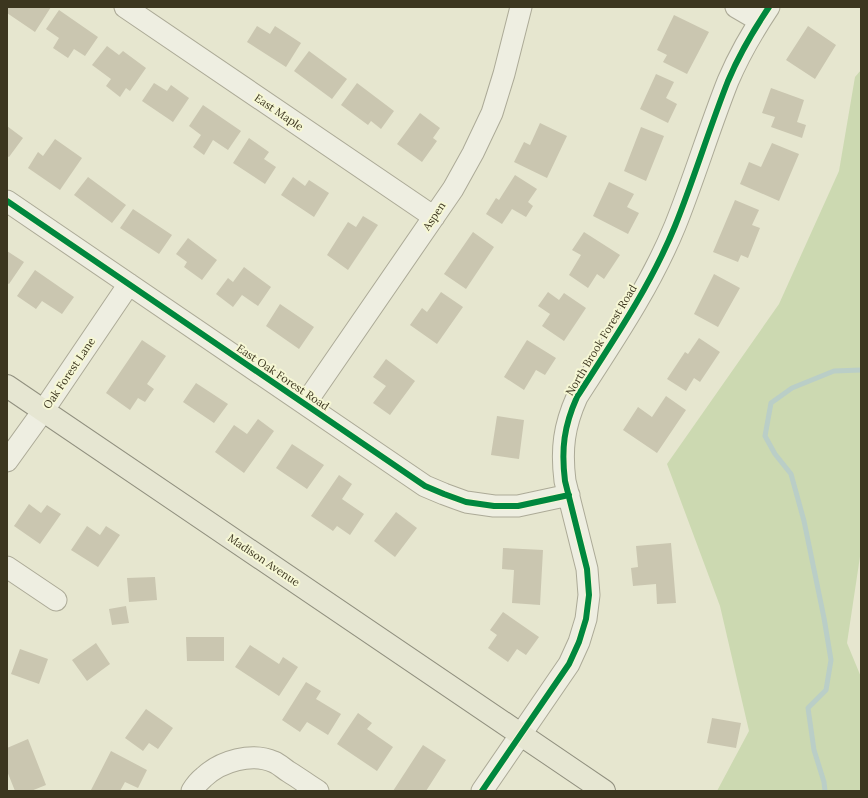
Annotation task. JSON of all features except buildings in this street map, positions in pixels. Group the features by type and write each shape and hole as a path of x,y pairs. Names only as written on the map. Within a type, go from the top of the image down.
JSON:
{"main road":[{"name":"Madison Avenue","path":"7,386 604,791"}],"street":[{"name":"East Maple","path":"125,7 434,217"},
{"name":"Aspen","path":"305,404 434,217 474,153 492,113 504,74 521,7"},
{"path":"736,7 764,14"},
{"name":"North Brook Forest Road","path":"482,791 569,664 580,642 586,619 589,595 587,569 565,481 563,467 565,433 572,410 577,397 632,311 661,257 675,225 729,81 743,50 764,14"},
{"name":"East Oak Forest Road","path":"7,201 426,486 466,502 494,506 518,506 569,495"},
{"name":"Oak Forest Lane","path":"7,461 129,284"},
{"path":"7,567 56,600"},
{"path":"192,791 203,777 218,767 236,760 248,758 261,758 274,762 318,791"}],"green space":[{"path":"861,70 861,550 847,643 861,677 861,791 717,791 749,731 720,606 667,464 779,304 839,171 855,77"}],"waterway":[{"path":"825,791 824,782 814,750 808,708 826,690 831,660 824,618 804,521 791,474 775,454 765,436 771,403 792,388 834,371 861,370"}],"cycle path":[{"path":"482,791 569,664 579,642 586,619 589,595 587,569 565,481 563,458 566,428 569,418 577,397 642,292 665,249 682,208 728,81 747,43 769,7"},
{"path":"7,201 425,486 466,502 494,506 518,506 569,495"}]}
